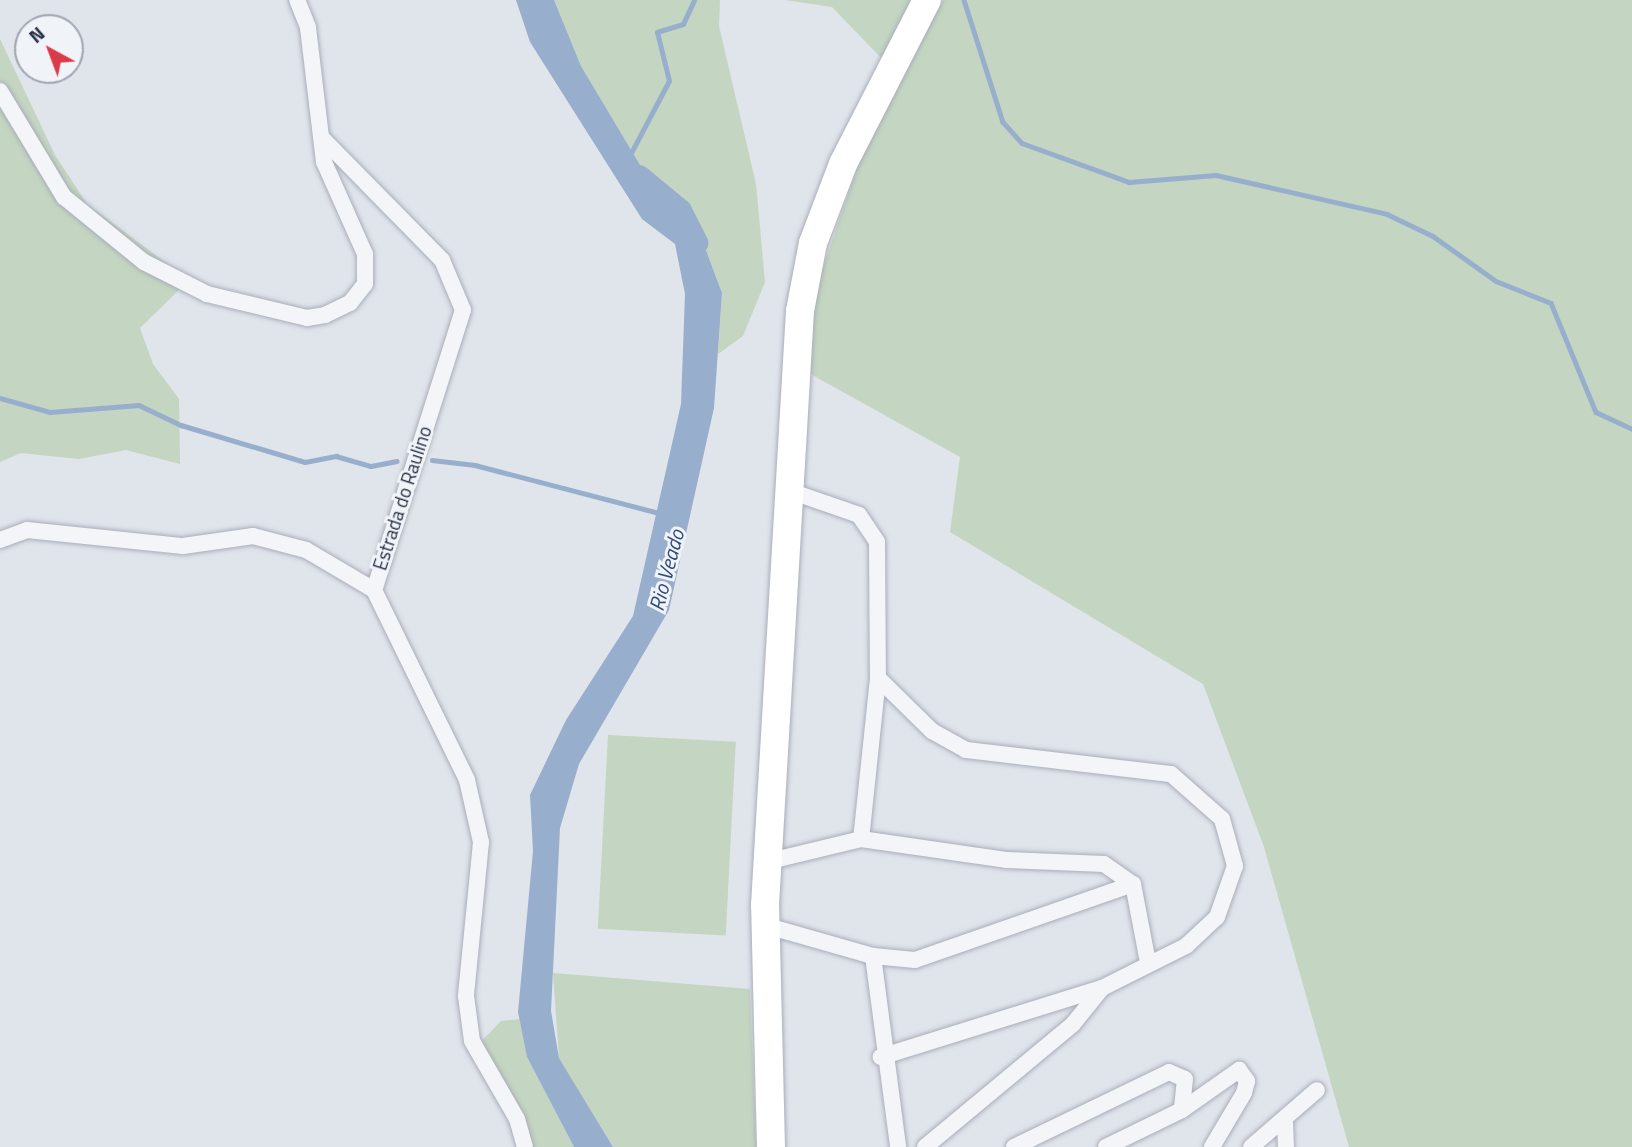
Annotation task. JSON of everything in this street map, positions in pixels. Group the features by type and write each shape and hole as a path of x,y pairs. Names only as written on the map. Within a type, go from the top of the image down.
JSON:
{"highway":[{"path":"771,1147 764,925 791,384 813,243 843,164 927,0"}],"street":[{"path":"0,91 64,197 144,262 207,294 307,318 350,303 365,284 365,254 324,162 308,27 297,0"},
{"name":"Estrada do Raulino","path":"322,138 442,260 463,310 374,590 467,780 481,842 466,996 472,1041 517,1119 525,1147"},
{"path":"787,490 837,503 871,525 881,570 878,678 861,839"},
{"path":"0,540 27,530 158,545 253,536 306,551 374,590"},
{"path":"878,678 932,731 966,750 1171,774 1222,819 1235,866 1217,917 1186,946 1148,962 1102,988 881,1056"},
{"path":"766,862 861,839 1007,860 1104,864 1133,884 1148,962"},
{"path":"764,925 873,956 940,956 1133,884"},
{"path":"873,956 881,1056 898,1147"},
{"path":"925,1147 1073,1024 1102,988"},
{"path":"1014,1147 1169,1072 1185,1079 1182,1110"},
{"path":"1106,1147 1182,1110 1244,1073 1244,1093 1212,1147"},
{"path":"1251,1147 1285,1121 1317,1090"},
{"path":"1285,1121 1286,1147"}],"green space":[{"path":"554,0 720,0 719,26 756,184 765,282 743,336 718,354 722,293 698,229 649,180 581,66"},
{"path":"785,0 920,0 886,63 832,7"},
{"path":"943,0 1632,0 1632,1147 1349,1147 1264,847 1203,684 950,532 960,457 798,367 806,317 860,160"},
{"path":"0,39 14,69 14,84 21,84 55,155 87,204 189,280 140,328 153,364 179,399 180,464 126,450 79,459 21,453 0,462"},
{"path":"608,735 736,742 726,935 598,929"},
{"path":"553,973 750,989 756,1147 613,1147 559,1058"},
{"path":"520,1019 527,1057 574,1147 525,1147 478,1045 501,1021"}],"water":[{"path":"516,0 554,0 581,66 649,180 698,229 722,293 714,408 669,610 579,764 560,828 551,1011 559,1058 613,1147 574,1147 527,1057 518,1012 533,851 530,795 566,720 633,616 681,404 685,294 675,244 642,219 530,42"}],"waterway":[{"path":"631,153 669,81 657,32 683,24 694,0"},
{"path":"964,0 1003,122 1022,143 1129,182 1216,175 1387,214 1433,236 1496,281 1551,303 1596,412 1632,429"},
{"name":"Rio Veado","path":"639,177 680,211 696,243"},
{"path":"0,398 50,412 139,405 181,425 305,462 336,456 371,466 397,461"},
{"path":"432,460 475,465 663,514"}]}
